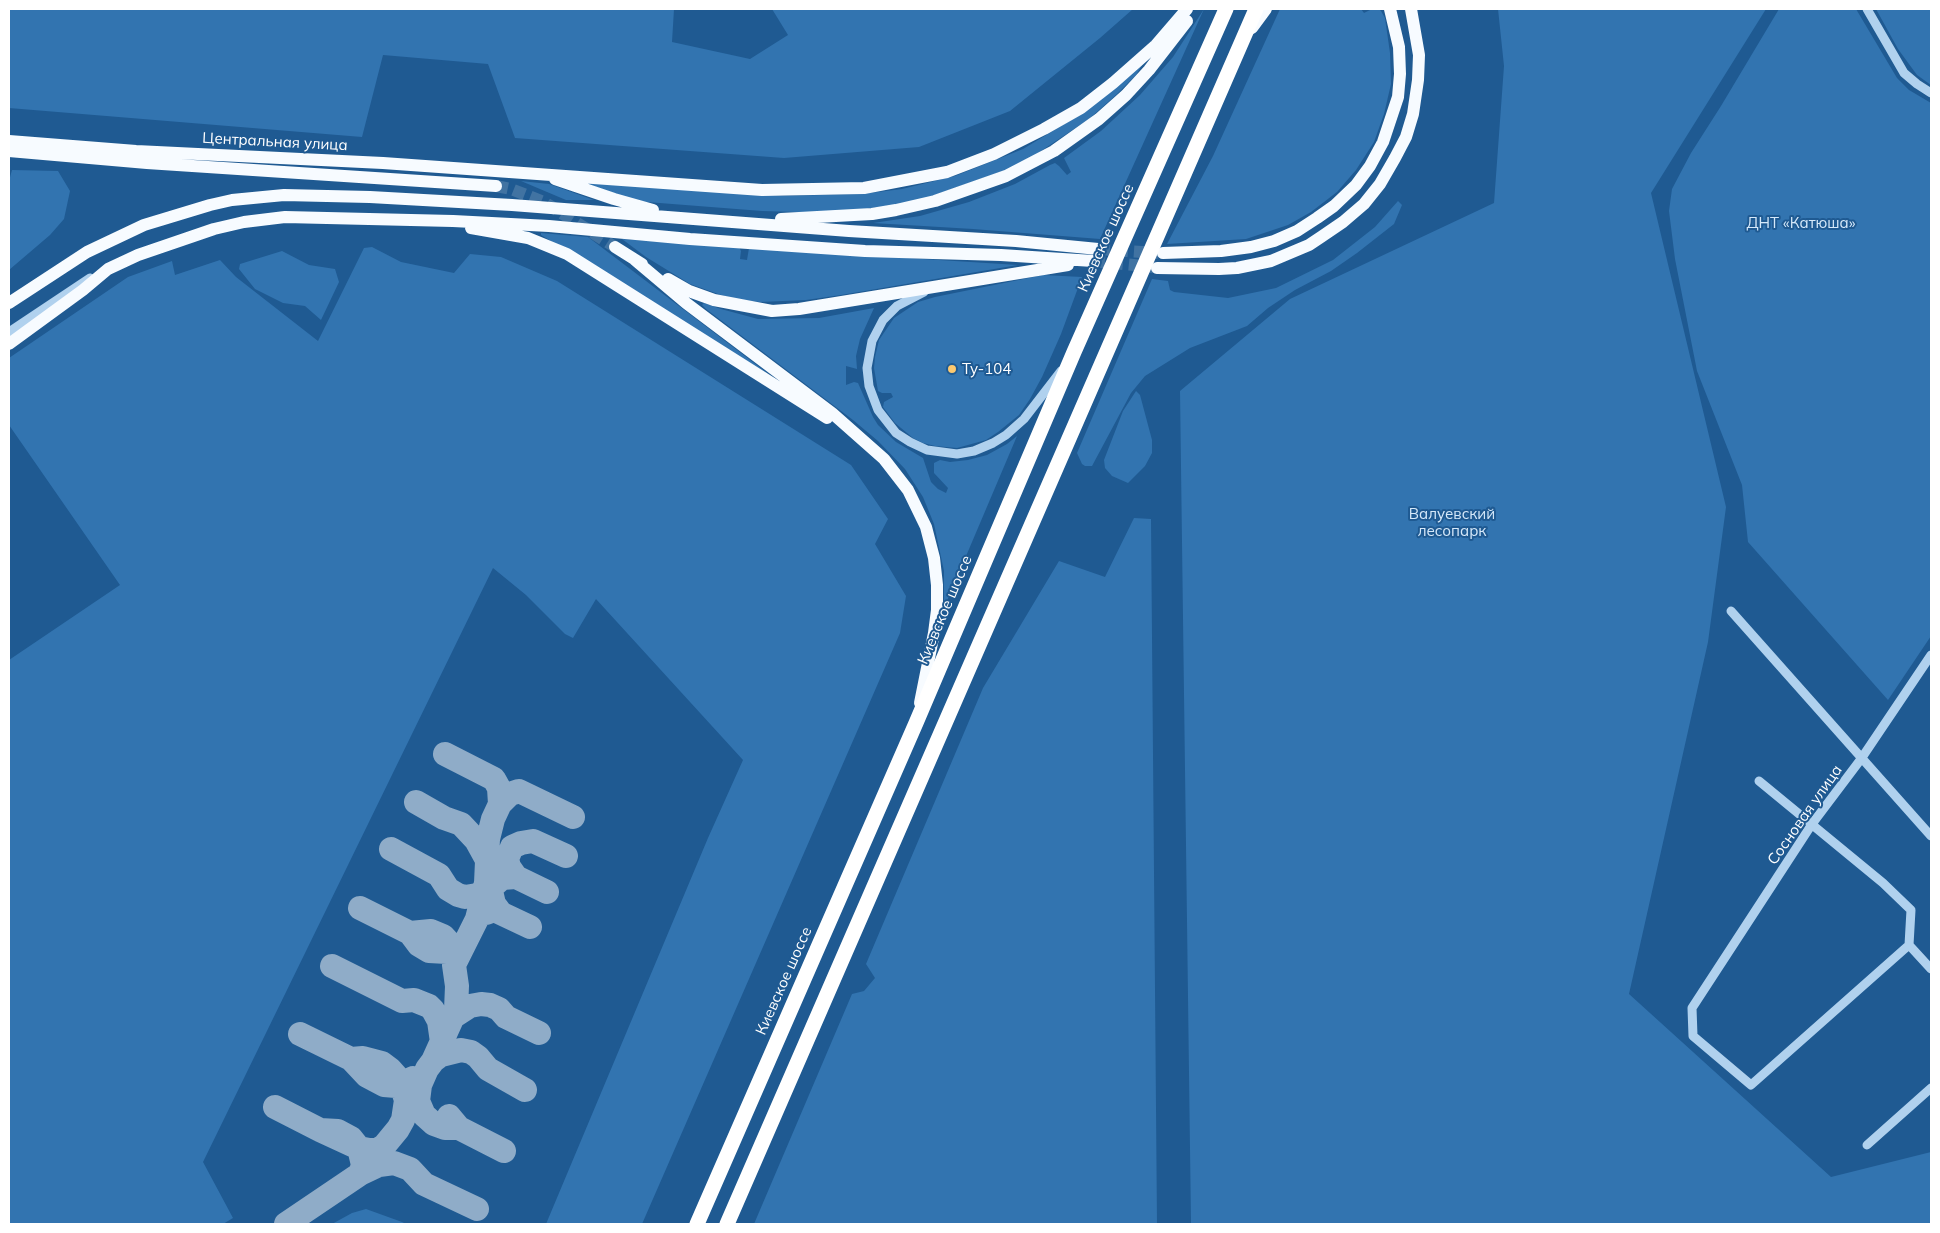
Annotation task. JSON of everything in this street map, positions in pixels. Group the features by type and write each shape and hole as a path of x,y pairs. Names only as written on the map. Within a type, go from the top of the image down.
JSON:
{"highway":[{"name":"Киевское шоссе","path":"696,1224 916,723 1074,352 1226,9"},
{"path":"727,1224 1256,9"}],"main road":[{"path":"541,174 762,190 864,188 947,172 994,154 1044,130 1081,108 1156,45 1187,9"},
{"path":"743,223 872,214 896,210 935,202 1006,176 1054,151 1085,130 1112,107 1149,70 1195,9"},
{"path":"1240,44 1266,9"},
{"path":"1163,253 1221,251 1274,241 1297,231 1317,218 1334,206 1356,185 1378,152 1398,97 1400,74 1399,48 1390,9"},
{"path":"1157,268 1219,270 1271,261 1309,245 1355,212 1372,194 1389,170 1410,124 1415,103 1419,68 1417,41 1411,9"},
{"name":"Центральная улица","path":"9,141 136,151 541,174"},
{"name":"Центральная улица","path":"9,151 147,163 496,186"},
{"path":"541,174 614,199 685,218"},
{"path":"9,303 72,260 119,235 181,212 232,200 284,195 344,196 685,218 1098,248"},
{"path":"9,344 83,290 108,269 138,254 214,229 244,222 285,217 549,226 690,239 864,251 1002,255 1093,262 799,309 772,311 745,307 698,295 674,283 615,247"},
{"path":"438,221 521,236 567,254 871,446"},
{"path":"635,260 686,302 832,412 871,446 897,475 915,503 927,532 935,565 937,610 916,723"}],"street":[{"path":"1868,9 1904,73 1931,93"},
{"path":"9,332 91,277 108,269"},
{"path":"934,287 904,301 886,316 874,334 867,363 869,386 878,410 896,433 915,445 939,453 957,454 993,443 1006,435 1024,419 1074,352"},
{"path":"1731,611 1931,836"},
{"name":"Сосновая улица","path":"1909,945 1751,1085 1693,1036 1692,1008 1812,824 1861,759 1931,655"},
{"path":"1759,781 1883,883 1911,910 1909,945 1931,969"},
{"path":"1868,1145 1931,1088"}],"green space":[{"path":"9,9 674,9 672,42 750,59 788,35 772,9 1133,9 1010,111 919,147 784,158 515,138 488,64 383,55 362,137 9,108"},
{"path":"1204,9 1100,239 873,223 920,216 969,202 1015,184 1055,163 1067,175 1071,172 1064,158 1101,131 1140,95 1173,57"},
{"path":"1280,9 1361,9 1364,13 1372,9 1379,9 1381,11 1385,18 1390,53 1391,84 1384,114 1374,142 1356,170 1337,192 1311,212 1288,225 1246,239 1167,244 1213,156"},
{"name":"Валуевский лесопарк","path":"1498,9 1766,9 1651,193 1726,507 1708,642 1629,994 1831,1177 1931,1152 1931,1224 1191,1224 1180,391 1290,299 1494,203 1504,66"},
{"name":"ДНТ «Катюша»","path":"1779,9 1856,9 1897,78 1909,90 1931,103 1931,636 1888,700 1748,542 1742,485 1697,371 1675,259 1669,211 1672,189 1691,153"},
{"path":"1876,9 1931,9 1931,85 1917,75 1898,49"},
{"path":"1144,62 1136,75 1089,119 1038,153 1011,168 915,202 834,213 762,211 634,201 576,182 783,196 862,194 902,189 955,176 1023,149 1086,111"},
{"path":"12,170 58,171 70,191 64,219 50,235 9,270 9,181"},
{"path":"521,181 549,184 594,200 566,200"},
{"path":"1398,201 1402,205 1394,224 1331,271 1295,290 1268,308 1247,326 1190,348 1145,376 1131,393 1092,466 1082,464 1077,453 1152,279 1168,281 1170,290 1174,292 1228,298 1276,288 1333,260 1375,227"},
{"path":"541,233 588,237 770,375 541,235"},
{"path":"622,239 739,247 741,251 740,259 747,260 749,248 1018,265 841,295 806,300 760,302 721,295 690,284 646,257"},
{"path":"372,247 401,262 454,273 470,254 501,257 557,281 851,465 888,519 875,544 906,596 900,633 642,1224 546,1224 708,838 743,760 596,599 573,638 565,634 526,595 493,568 203,1162 233,1218 223,1224 9,1224 9,660 120,585 9,425 9,358 128,277 172,261 175,275 220,260 236,277 318,341 364,248"},
{"path":"282,251 309,265 335,269 339,282 321,320 305,306 283,303 255,289 239,269 240,264"},
{"path":"1043,275 1082,277 1061,334 1042,377 1019,415 986,440 957,448 923,443 913,438 895,423 883,407 884,402 893,397 891,393 878,391 874,368 879,340 894,318 918,302 935,297"},
{"path":"704,303 758,319 819,318 874,308 860,339 856,356 857,369 846,366 846,385 854,382 858,383 878,425 896,442 923,458 931,482 938,489 946,493 948,488 934,473 934,463 940,460 950,462 968,460 987,455 1017,436 944,608 944,571 934,524 923,497 905,469 878,441 853,420 706,309 702,305"},
{"path":"1136,391 1140,395 1152,440 1152,453 1145,466 1128,483 1112,476 1105,468 1104,460 1123,411"},
{"path":"1134,518 1151,519 1157,1224 754,1224 852,994 864,991 875,978 866,964 983,688 1059,561 1105,577"},
{"path":"366,1209 406,1224 332,1224 352,1213"}],"taxiway":[{"path":"445,754 494,779 499,788 500,804"},
{"path":"433,1061 456,1010 457,986 454,965 477,919 486,883 488,839 493,819 500,804 510,794 519,791 573,817"},
{"path":"416,802 444,818 461,824 476,840 487,860"},
{"path":"516,877 509,867 507,859 512,847 521,843 533,841 566,856"},
{"path":"391,849 439,875 448,889 458,895 465,897 477,895 493,886"},
{"path":"500,912 494,904 491,891 493,886 502,878 516,877 547,892"},
{"path":"360,908 410,933 419,945 429,951 447,952 463,946"},
{"path":"486,913 494,910 530,927"},
{"path":"410,933 431,931 443,936 455,949 457,956"},
{"path":"332,966 402,1001 414,1000 429,1006 439,1021 442,1042"},
{"path":"453,1017 470,1006 490,1005 499,1009 506,1017 539,1033"},
{"path":"300,1034 351,1059 363,1058 382,1063 399,1079 406,1100 403,1120 398,1129 384,1146 377,1150 359,1148 320,1130"},
{"path":"459,1128 445,1128 434,1124 424,1115 418,1101 420,1085 427,1069 441,1055 461,1050 471,1052 488,1069 525,1090"},
{"path":"351,1059 367,1076 384,1085 396,1086 413,1078"},
{"path":"275,1107 320,1130 338,1131 351,1138 359,1148 363,1165 360,1174 286,1224"},
{"path":"449,1116 459,1128 504,1151"},
{"path":"360,1174 379,1165 394,1163 410,1169 424,1184 477,1209"}],"tunnel":[{"path":"496,186 511,189 544,202 615,247"},
{"path":"1098,249 1158,253"},
{"path":"1093,261 1153,267"}],"place":[{"name":"Ту-104","path":"952,369"}]}
